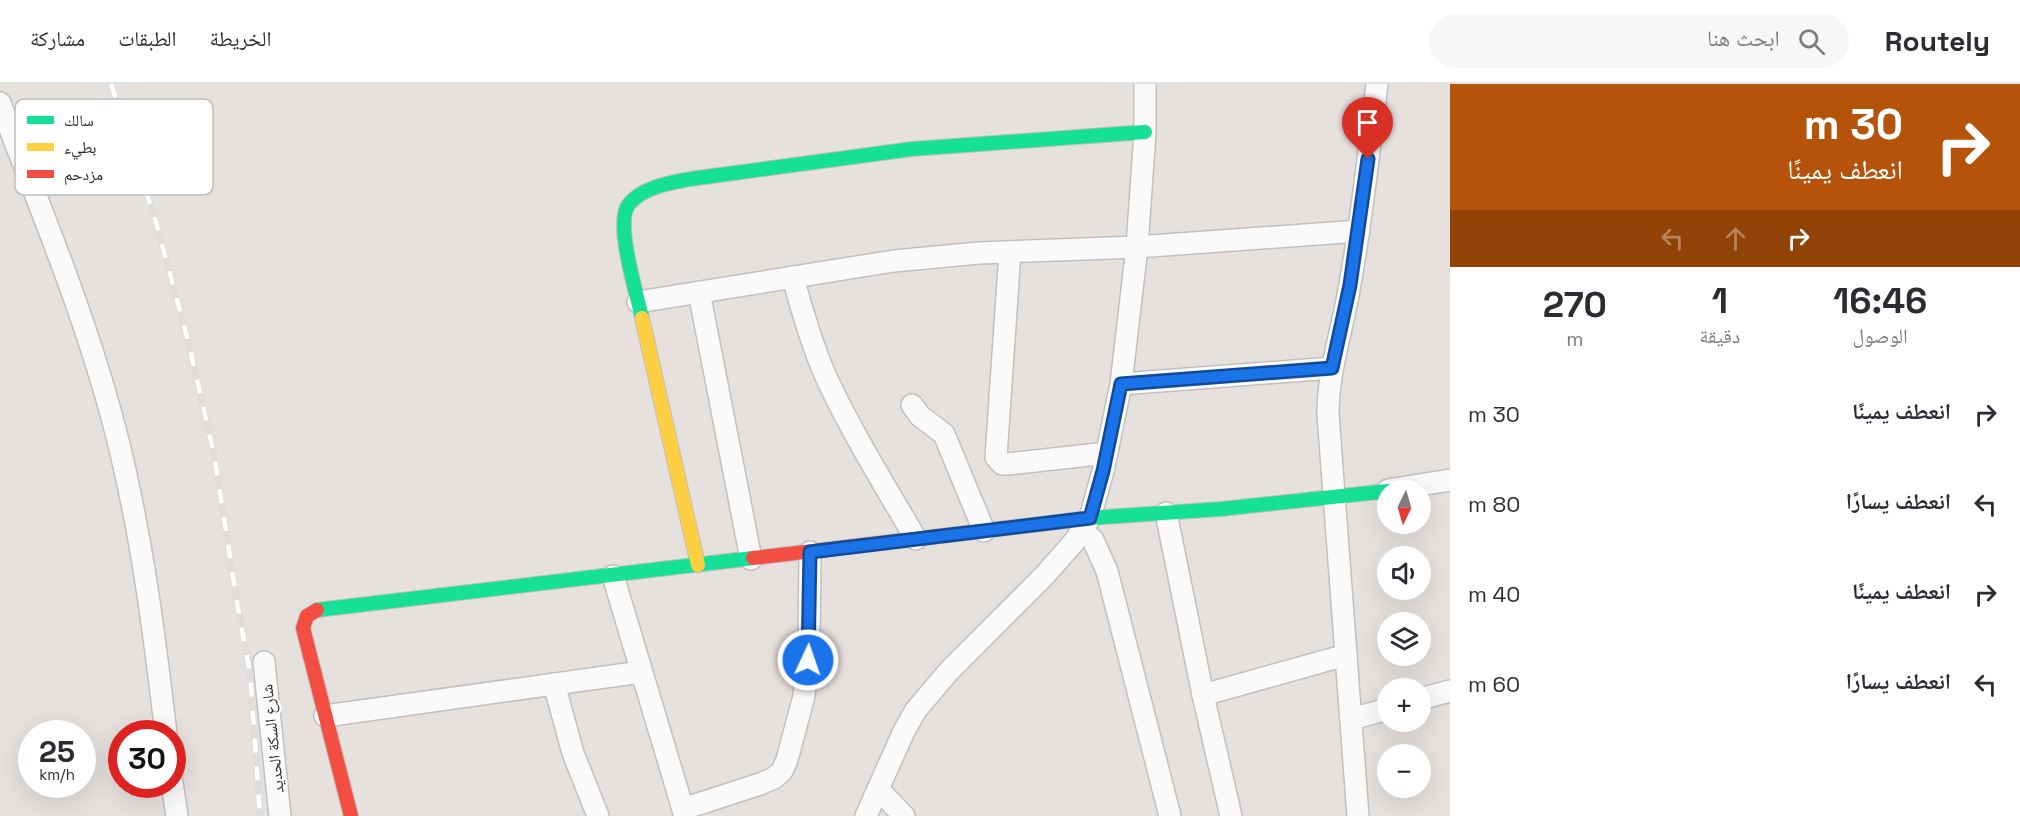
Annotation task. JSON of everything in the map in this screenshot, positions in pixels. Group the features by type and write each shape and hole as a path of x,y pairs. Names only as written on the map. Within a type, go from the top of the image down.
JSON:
{"street":[{"path":"866,816 904,731 931,691 1044,576 1074,542 1086,524 1107,453 1121,384 1137,247 1145,132 1145,84"},
{"path":"1358,816 1328,391 1359,231 1377,84"},
{"path":"0,103 15,143"},
{"path":"698,565 623,232 622,218 627,205 651,189 787,166 934,147 1145,132"},
{"path":"35,195 81,317 115,428 141,542 164,720"},
{"path":"638,302 894,261 1359,231"},
{"path":"1010,252 996,457 1002,464 1008,464 1107,453"},
{"path":"793,276 804,318 826,376 859,441 916,539"},
{"path":"699,292 751,559"},
{"path":"1121,384 1332,368"},
{"path":"912,405 920,416 944,434 984,531"},
{"path":"1431,483 1450,480"},
{"path":"351,816 303,628 308,613 328,608 984,531 1086,524 1166,513 1377,492"},
{"path":"1166,513 1203,695 1231,816"},
{"path":"1086,524 1107,571 1170,816"},
{"path":"613,576 684,812 760,784 774,778 782,771 791,748 804,696 809,647 810,552"},
{"path":"1203,695 1346,655"},
{"name":"شارع السكة الحديد","path":"264,662 280,816"},
{"path":"325,716 641,672"},
{"path":"554,684 573,753 598,816"},
{"path":"1431,696 1450,691"},
{"path":"1351,719 1377,712"},
{"path":"878,789 904,816"},
{"path":"172,798 172,815"}],"railway":[{"path":"111,84 116,99"},
{"path":"147,195 187,337 214,454 250,673 260,816"}],"traffic: fast":[{"path":"642,318 625,242 625,213 635,198 657,187 690,179 912,149 1145,132"},
{"path":"949,535 1090,518 1221,509 1377,492"},
{"path":"317,610 753,558"}],"traffic: slow":[{"path":"642,318 698,565"}],"traffic: jam":[{"path":"753,558 949,535"},
{"path":"317,610 307,616 303,628 351,816"}],"route":[{"path":"808,660 810,552 1090,518 1103,471 1121,384 1332,368 1350,285 1368,159"}]}
